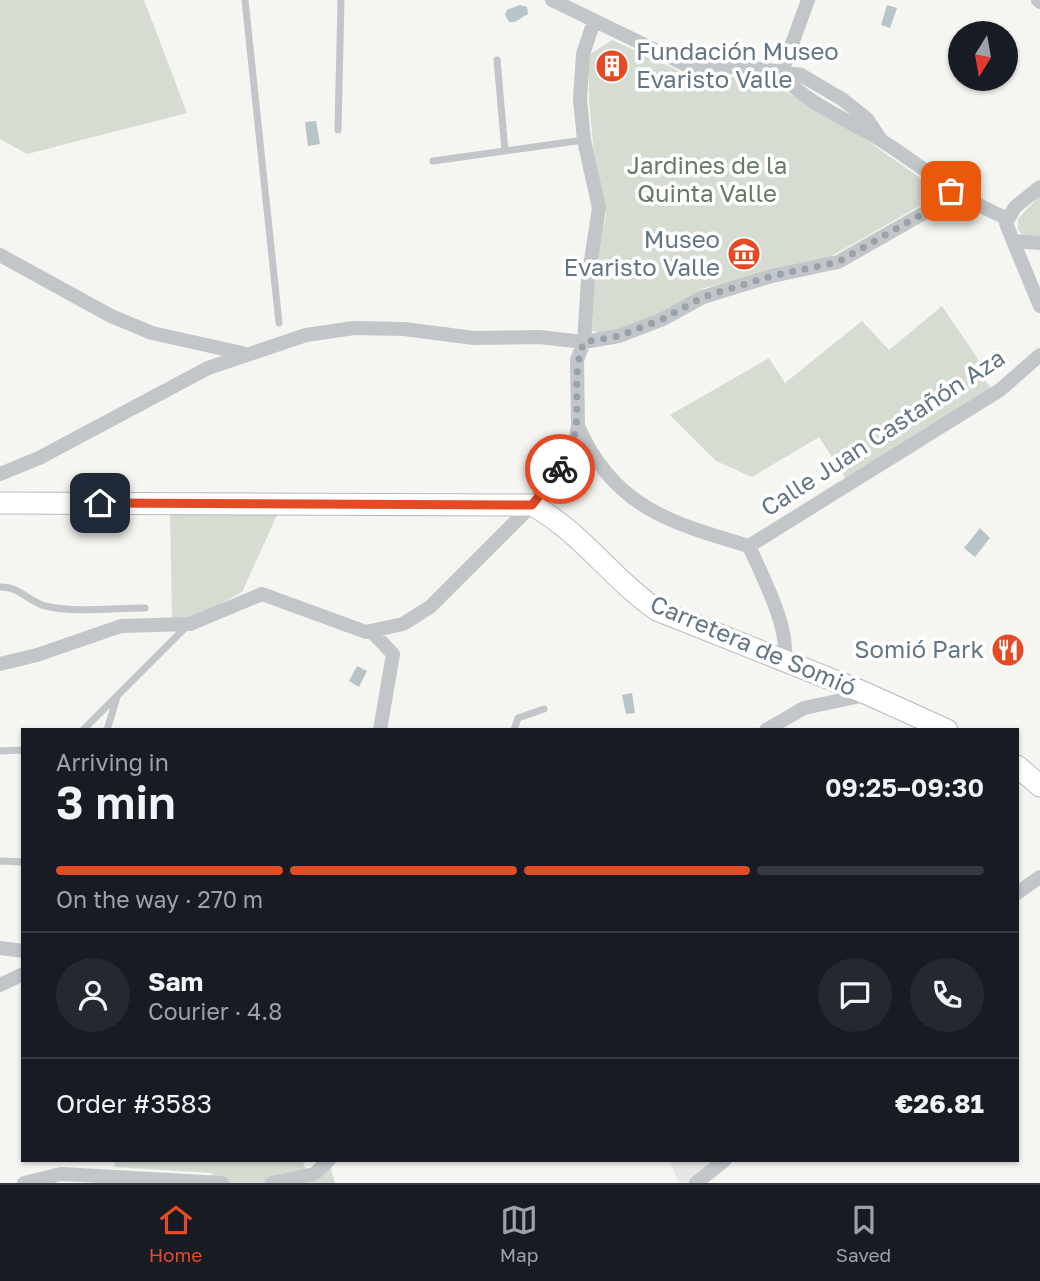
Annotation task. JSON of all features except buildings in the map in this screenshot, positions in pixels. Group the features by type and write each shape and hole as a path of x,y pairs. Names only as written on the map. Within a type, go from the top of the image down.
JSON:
{"street":[{"path":"552,0 686,65 754,68 801,75 842,99 867,119 881,140 951,191 1006,218"},
{"path":"781,74 808,0"},
{"path":"372,632 396,626 430,607 532,505 572,452 578,426 577,359 584,342 588,280 599,208 584,140 580,99 583,54 594,21"},
{"path":"1006,218 1040,186"},
{"path":"0,474 38,458 208,368 306,335 354,328 404,329 474,338 539,337 584,342 619,336 715,293 772,276 838,262 931,209 951,191"},
{"path":"1006,218 1007,232 1040,306"},
{"path":"1013,241 1038,244 1029,282"},
{"path":"0,255 111,316 152,333 244,354"},
{"name":"Calle Juan Castañón Aza","path":"749,546 1000,390 1040,355"},
{"path":"578,426 594,460 643,507 659,517 749,546 770,593 786,649 784,659"},
{"path":"558,471 572,463 594,460"},
{"path":"0,503 532,505"},
{"name":"Carretera de Somió","path":"532,505 556,518 633,593 657,610 784,659 943,728"},
{"path":"0,664 37,655 121,626 190,624 262,594 372,632 393,654"},
{"path":"380,728 396,626"},
{"path":"769,728 804,708 856,697 863,692"},
{"path":"1019,768 1040,786"},
{"path":"1019,892 1040,877"},
{"path":"0,948 21,951"},
{"path":"0,985 21,975"},
{"path":"272,1183 314,1174 327,1162"},
{"path":"696,1183 722,1162"},
{"path":"24,1183 61,1174 222,1183"}],"lane":[{"path":"245,0 279,323"},
{"path":"338,130 341,0"},
{"path":"497,60 505,151"},
{"path":"433,161 584,140"},
{"path":"0,587 26,594 43,605 145,608"},
{"path":"85,728 190,624"},
{"path":"108,728 117,696"},
{"path":"515,728 518,718 544,709"},
{"path":"0,751 21,750"},
{"path":"0,861 21,862"}],"shaded area":[{"path":"520,5 527,7 528,14 515,22 509,22 505,15 507,10"},
{"path":"887,5 897,8 890,28 881,25"},
{"path":"316,121 320,144 308,146 305,122"},
{"path":"980,528 990,538 975,557 964,548"},
{"path":"357,666 367,671 359,687 349,681"},
{"path":"632,693 635,713 626,714 622,695"},
{"path":"670,1162 715,1162 690,1183 679,1183"}],"green space":[{"path":"0,0 144,0 187,113 27,154 0,139"},
{"name":"Jardines de la Quinta Valle","path":"612,40 690,76 760,78 832,116 936,189 935,197 830,257 701,289 684,302 623,330 602,334 592,331 595,271 606,215 594,154 589,101 589,55"},
{"path":"1040,195 1040,237 1023,235 1018,230 1018,219"},
{"path":"942,306 990,377 985,381 991,388 846,479 819,437 752,477 716,461 670,415 769,358 785,383 862,321 889,350"},
{"path":"170,513 278,513 242,592 194,618 172,618"},
{"path":"115,1162 303,1162 306,1170 330,1166 335,1183 215,1183 212,1173 114,1167"}],"way so far":[{"path":"560,469 572,452 578,426 577,359 584,342 619,336 663,319 703,297 772,276 838,262 931,209 951,191"}],"place":[{"name":"Fundación Museo Evaristo Valle","path":"612,66"},
{"name":"Museo Evaristo Valle","path":"744,254"},
{"name":"Somió Park","path":"1008,650"}],"route":[{"path":"100,503 532,505 560,469"}]}
